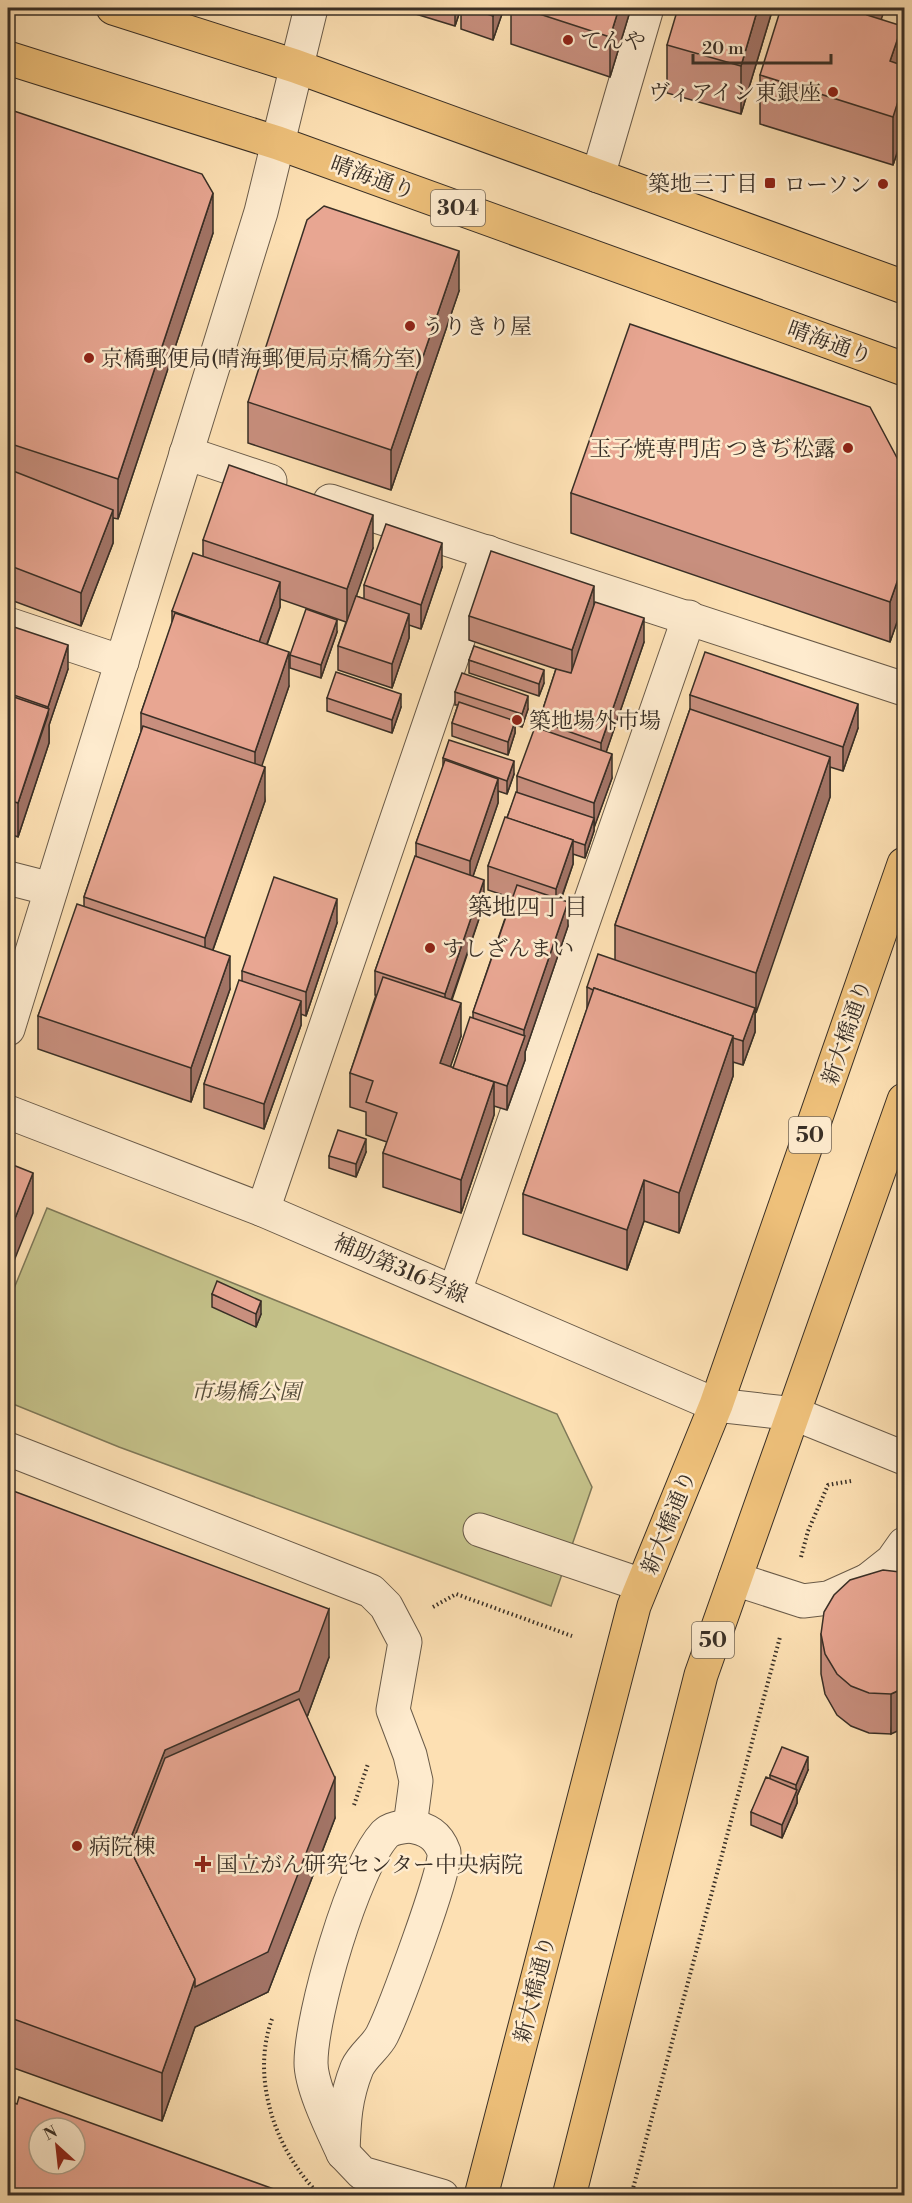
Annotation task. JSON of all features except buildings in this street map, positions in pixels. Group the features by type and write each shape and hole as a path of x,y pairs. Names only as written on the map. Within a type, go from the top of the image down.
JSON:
{"main road":[{"path":"113,8 295,66 904,287"},
{"name":"晴海通り","path":"8,58 278,142 904,369"},
{"name":"新大橋通り","path":"481,2196 634,1606 716,1405 904,864"},
{"name":"50","path":"569,2196 701,1675 904,1100"}],"street":[{"path":"8,1029 261,212 311,8"},
{"path":"598,176 647,8"},
{"path":"186,453 904,688"},
{"path":"263,1210 488,552"},
{"path":"455,1291 689,617"},
{"path":"8,624 122,662"},
{"path":"8,878 51,889"},
{"name":"補助第316号線","path":"8,1112 263,1210 716,1405 795,1414 904,1458"},
{"path":"8,1449 371,1591 386,1606 405,1642 405,1653 393,1710 410,1755 416,1781 410,1826"},
{"path":"480,1530 642,1585"},
{"path":"735,1579 803,1601 871,1591 904,1544"},
{"path":"410,1826 427,1829 437,1839 445,1855 432,1904 381,2037 359,2065 345,2102 354,2174 325,2112 311,2064 324,1980 366,1863 386,1833 410,1826"},
{"path":"354,2174 442,2196"}],"path":[{"path":"631,2196 808,1531 828,1485 855,1480"},
{"path":"397,1627 456,1594 572,1636"},
{"path":"353,1808 369,1766 366,1757"},
{"path":"273,2018 265,2039 263,2059 276,2127 288,2156 321,2196"}],"green space":[{"name":"市場橋公園","path":"47,1208 557,1414 592,1487 551,1606 119,1447 8,1402 8,1303"}],"place":[{"name":"てんや","path":"568,40"},
{"name":"ヴィアイン東銀座","path":"833,92"},
{"name":"築地三丁目","path":"770,183"},
{"name":"ローソン","path":"883,184"},
{"name":"うりきり屋","path":"410,326"},
{"name":"京橋郵便局(晴海郵便局京橋分室)","path":"89,358"},
{"name":"玉子焼専門店 つきぢ松露","path":"848,448"},
{"name":"築地場外市場","path":"517,720"},
{"name":"すしざんまい","path":"430,948"},
{"name":"病院棟","path":"77,1846"},
{"name":"国立がん研究センター中央病院","path":"203,1864"}],"district":[{"name":"築地四丁目","path":"528,907"}]}
